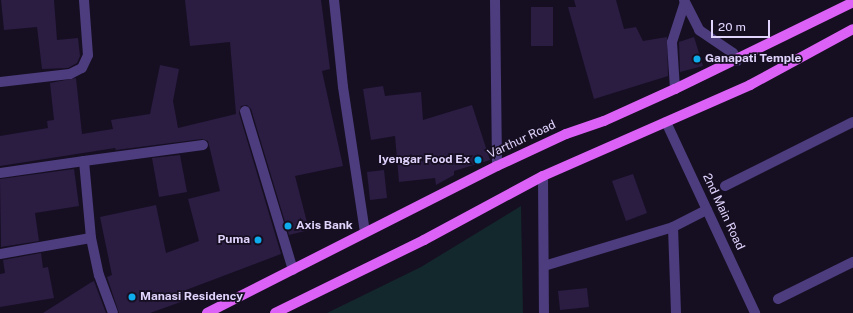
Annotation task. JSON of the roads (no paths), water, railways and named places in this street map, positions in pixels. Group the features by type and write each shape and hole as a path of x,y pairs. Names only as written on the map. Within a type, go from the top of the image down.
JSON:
{"main road":[{"name":"Varthur Road","path":"206,313 497,166 566,134 604,121 675,89 853,2"},
{"path":"275,313 424,240 543,176 750,85 853,29"}],"street":[{"path":"0,82 70,74 82,68 88,55 84,0"},
{"path":"334,0 343,87 365,232"},
{"path":"496,0 497,166"},
{"path":"684,2 699,30 733,53 737,60"},
{"path":"675,89 672,42 684,2"},
{"path":"245,111 293,270"},
{"name":"2nd Main Road","path":"666,122 755,313"},
{"path":"725,186 853,122"},
{"path":"0,173 203,145"},
{"path":"84,161 91,238 99,275 113,313"},
{"path":"543,176 544,313"},
{"path":"544,266 673,226 707,210"},
{"path":"673,226 676,313"},
{"path":"0,254 91,238"},
{"path":"778,299 853,262"}],"place":[{"name":"Ganapati Temple","path":"697,59"},
{"name":"Iyengar Food Ex","path":"478,160"},
{"name":"Axis Bank","path":"288,226"},
{"name":"Puma","path":"258,240"},
{"name":"Manasi Residency","path":"132,297"}]}
